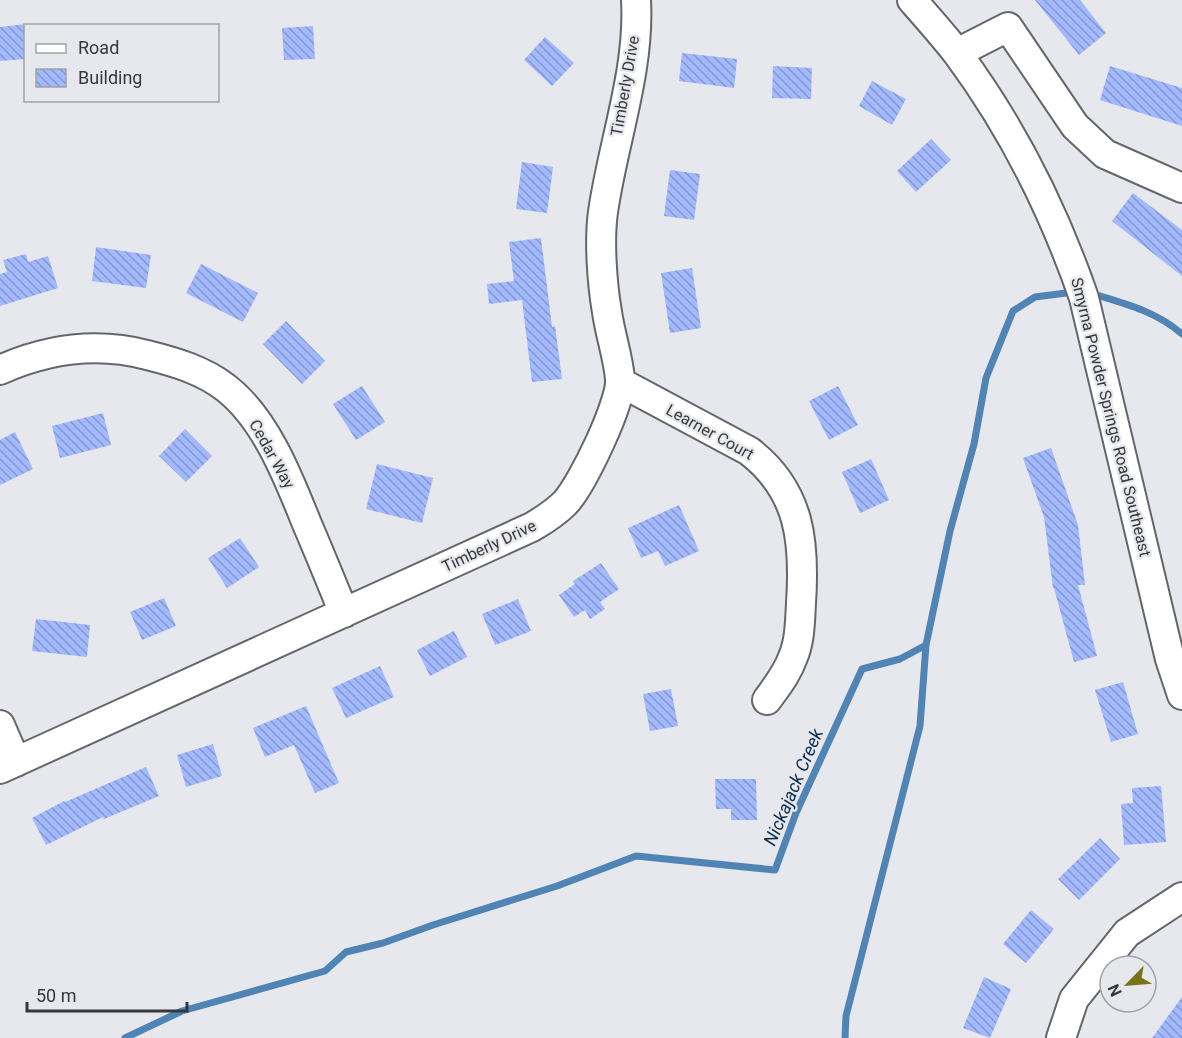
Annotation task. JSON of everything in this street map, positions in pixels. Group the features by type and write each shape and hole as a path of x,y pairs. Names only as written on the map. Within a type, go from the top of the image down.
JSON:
{"street":[{"name":"Timberly Drive","path":"8,765 532,527 552,514 566,501 582,479 610,416 620,382 607,311 602,214 630,69 636,0"},
{"name":"Smyrna Powder Springs Road Southeast","path":"912,0 957,53 997,113 1035,181 1067,250 1084,298 1170,659 1182,695"},
{"path":"957,53 1008,27 1075,126 1105,154 1182,188"},
{"name":"Cedar Way","path":"0,370 41,355 73,349 103,347 145,354 198,370 227,388 249,412 267,438 283,468 344,613"},
{"name":"Learner Court","path":"620,382 749,451 777,477 785,491 795,514 800,537 802,568 800,626 794,655 783,679 766,700"},
{"path":"0,725 8,765"},
{"path":"1061,1038 1074,999 1127,933 1182,897"}],"building":[{"path":"1035,0 1080,0 1106,33 1079,55"},
{"path":"24,24 24,59 0,61 0,27"},
{"path":"313,26 315,59 284,60 282,28"},
{"path":"545,37 574,63 552,86 524,60"},
{"path":"682,53 737,59 734,88 679,81"},
{"path":"773,66 812,68 811,99 772,98"},
{"path":"1110,66 1182,88 1182,126 1100,100"},
{"path":"872,81 906,99 892,125 859,106"},
{"path":"931,139 951,160 916,192 897,171"},
{"path":"522,162 553,167 547,213 516,209"},
{"path":"670,170 700,174 694,220 664,216"},
{"path":"1133,193 1182,230 1182,276 1112,221"},
{"path":"541,238 552,327 555,326 562,379 532,382 522,300 489,304 487,284 514,281 509,242"},
{"path":"96,247 151,255 146,288 92,281"},
{"path":"26,254 28,262 48,256 58,288 0,306 0,274 7,272 3,260"},
{"path":"201,264 258,293 243,322 186,293"},
{"path":"692,268 701,328 670,333 661,273"},
{"path":"286,321 325,361 302,384 263,344"},
{"path":"362,386 385,422 356,440 333,404"},
{"path":"838,386 858,425 829,440 809,401"},
{"path":"103,413 111,445 60,458 52,426"},
{"path":"185,429 212,456 186,482 159,456"},
{"path":"15,432 33,469 0,485 0,440"},
{"path":"1051,448 1078,525 1085,585 1078,585 1097,656 1074,662 1053,588 1044,517 1023,458"},
{"path":"871,459 889,500 860,513 842,472"},
{"path":"377,464 433,478 422,523 366,509"},
{"path":"679,505 699,551 665,566 658,551 641,558 628,528"},
{"path":"240,538 259,567 227,588 208,558"},
{"path":"601,563 619,589 600,602 605,609 590,619 585,610 574,617 559,595 575,584 573,581"},
{"path":"164,598 176,626 142,640 130,612"},
{"path":"518,599 531,631 495,645 482,614"},
{"path":"36,619 90,625 87,657 32,651"},
{"path":"454,631 467,657 430,676 417,650"},
{"path":"380,666 394,697 346,718 332,688"},
{"path":"1123,682 1138,734 1111,742 1095,690"},
{"path":"671,689 678,726 650,731 643,694"},
{"path":"306,706 339,783 315,793 294,745 265,757 253,728"},
{"path":"213,744 222,776 186,787 177,755"},
{"path":"146,767 159,796 104,819 103,817 46,845 32,818 64,801"},
{"path":"715,779 756,779 757,820 731,820 731,809 716,809"},
{"path":"1161,786 1166,842 1124,845 1121,804 1133,803 1132,788"},
{"path":"1100,838 1120,859 1079,900 1058,879"},
{"path":"1031,910 1054,929 1026,963 1003,944"},
{"path":"984,977 1011,989 990,1038 963,1028"},
{"path":"1182,997 1182,1038 1152,1038"}],"waterway":[{"name":"Nickajack Creek","path":"845,1038 846,1016 920,726 926,645 950,531 974,444 986,378 1013,311 1035,297 1074,292"},
{"name":"Nickajack Creek","path":"1090,293 1127,304 1150,314 1182,334"},
{"name":"Nickajack Creek","path":"125,1038 182,1011 325,971 346,952 383,943 557,886 636,856 775,870 796,813 862,669 900,659 926,645"}]}
